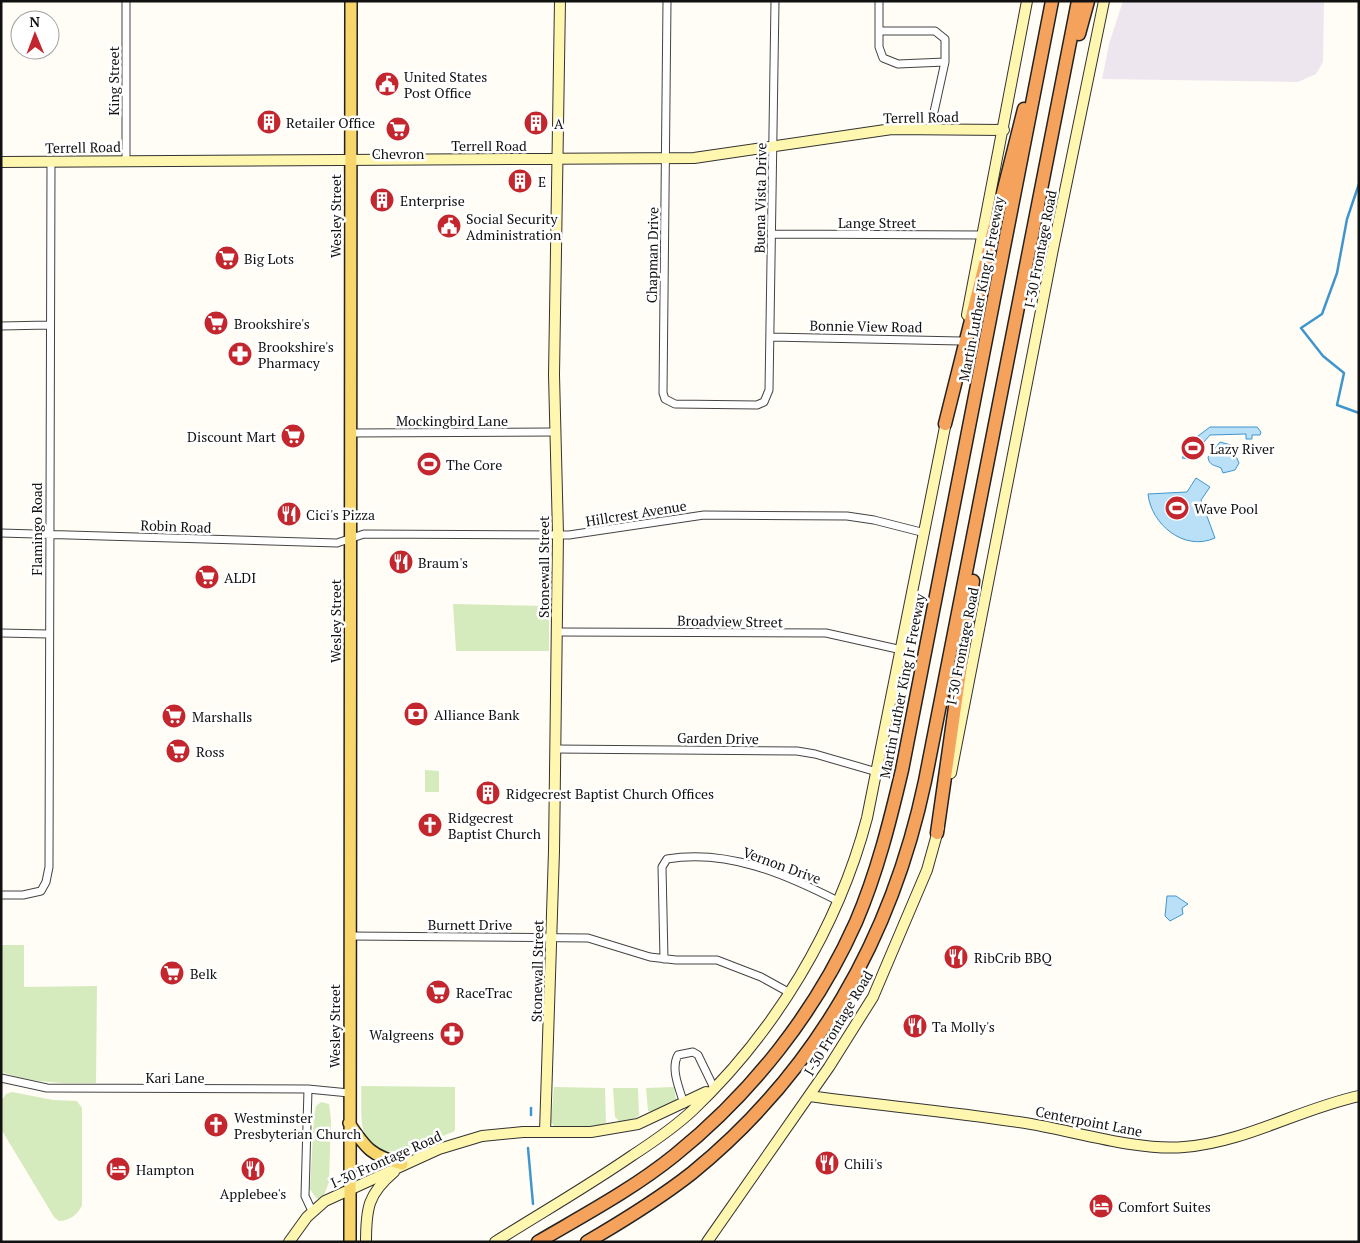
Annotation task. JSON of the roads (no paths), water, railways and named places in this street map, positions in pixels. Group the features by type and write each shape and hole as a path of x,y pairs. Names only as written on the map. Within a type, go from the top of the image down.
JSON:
{"highway":[{"path":"587,1242 629,1217 691,1173 751,1118 815,1043 852,984 893,895 917,818 1078,1"},
{"path":"1055,118 1088,1"},
{"path":"945,424 1005,179 1052,2"},
{"name":"Martin Luther King Jr Freeway","path":"538,1242 650,1174 695,1138 726,1109 787,1039 840,956 856,921 881,850 902,770 1052,2"},
{"path":"937,833 989,459"},
{"path":"528,1242 574,1221"}],"main road":[{"name":"Wesley Street","path":"350,1242 351,1"},
{"name":"Stonewall Street","path":"545,1132 552,936 557,632 558,534 554,432 560,1"},
{"name":"I-30 Frontage Road","path":"495,1242 603,1176 659,1138 693,1111 759,1038 790,993 838,901 856,860 877,772 902,650 1004,130 1027,1"},
{"name":"I-30 Frontage Road","path":"707,1242 809,1096 864,1012 886,971 927,870 937,833 974,660 1050,262 1104,1"},
{"name":"Terrell Road","path":"1,162 694,158 892,129 1004,130"},
{"name":"I-30 Frontage Road","path":"289,1242 312,1211 325,1201 440,1148 482,1136 545,1132 591,1132 638,1124 684,1104 714,1088"},
{"name":"Centerpoint Lane","path":"809,1096 977,1116 1154,1147 1184,1147 1235,1138 1332,1102 1359,1096"},
{"path":"349,1123 364,1146 373,1155 402,1164"},
{"path":"366,1242 366,1212 371,1197 386,1178 402,1164"}],"street":[{"name":"King Street","path":"126,1 126,160"},
{"name":"Chapman Drive","path":"667,1 662,385 665,399 675,404 685,405 756,405 764,402 768,395"},
{"name":"Buena Vista Drive","path":"768,395 775,1"},
{"path":"879,1 881,55 887,61 898,64 945,62"},
{"path":"879,32 939,32 946,43 945,62 930,130"},
{"name":"Flamingo Road","path":"1,894 37,893 41,891 46,882 49,867 48,534 51,162"},
{"name":"Lange Street","path":"772,234 982,235"},
{"path":"1,326 49,325"},
{"name":"Bonnie View Road","path":"770,337 962,341"},
{"name":"Mockingbird Lane","path":"350,433 554,432"},
{"name":"Hillcrest Avenue","path":"350,539 364,534 589,533 704,515 846,516 874,520 924,533"},
{"name":"Robin Road","path":"1,533 337,543 350,539"},
{"name":"Broadview Street","path":"557,632 826,633 902,650"},
{"path":"1,633 48,634"},
{"name":"Garden Drive","path":"555,749 797,751 815,754 877,772"},
{"name":"Vernon Drive","path":"664,959 662,867 667,859 684,856 739,860 838,901"},
{"name":"Burnett Drive","path":"349,936 552,936 588,938 650,957 717,960 760,977 790,993"},
{"path":"684,1104 674,1062 678,1056 693,1052 698,1055 714,1088"},
{"name":"Kari Lane","path":"1,1078 47,1088 308,1089 349,1094"},
{"path":"308,1089 305,1196 312,1211"}],"water":[{"name":"Lazy River","path":"1210,427 1257,427 1261,432 1260,435 1252,435 1252,439 1246,439 1246,434 1210,435 1189,459 1182,458 1198,436"},
{"path":"1220,442 1231,445 1239,463 1235,470 1223,473 1221,468 1210,462 1208,457"},
{"name":"Wave Pool","path":"1196,478 1210,487 1201,500 1215,538 1203,541 1181,538 1162,525 1150,505 1148,494 1187,492"},
{"path":"1167,896 1176,896 1188,904 1182,908 1183,914 1170,921 1165,916"}],"waterway":[{"path":"1359,184 1347,219 1337,273 1322,314 1301,328 1323,356 1344,373 1337,405 1359,413"},
{"path":"531,1108 531,1115"},
{"path":"528,1148 533,1204"}],"place":[{"name":"United States Post Office","path":"387,84"},
{"name":"Retailer Office","path":"269,122"},
{"name":"A","path":"536,123"},
{"name":"Chevron","path":"398,129"},
{"name":"E","path":"520,181"},
{"name":"Enterprise","path":"382,200"},
{"name":"Social Security Administration","path":"449,226"},
{"name":"Big Lots","path":"227,258"},
{"name":"Brookshire's","path":"216,323"},
{"name":"Brookshire's Pharmacy","path":"240,354"},
{"name":"Discount Mart","path":"293,436"},
{"name":"Lazy River","path":"1193,448"},
{"name":"The Core","path":"429,464"},
{"name":"Wave Pool","path":"1177,508"},
{"name":"Cici's Pizza","path":"289,514"},
{"name":"Braum's","path":"401,562"},
{"name":"ALDI","path":"207,577"},
{"name":"Alliance Bank","path":"416,714"},
{"name":"Marshalls","path":"174,716"},
{"name":"Ross","path":"178,751"},
{"name":"Ridgecrest Baptist Church Offices","path":"488,793"},
{"name":"Ridgecrest Baptist Church","path":"430,825"},
{"name":"RibCrib BBQ","path":"956,957"},
{"name":"Belk","path":"172,973"},
{"name":"RaceTrac","path":"438,992"},
{"name":"Ta Molly's","path":"915,1026"},
{"name":"Walgreens","path":"452,1034"},
{"name":"Westminster Presbyterian Church","path":"216,1125"},
{"name":"Chili's","path":"827,1163"},
{"name":"Hampton","path":"118,1169"},
{"name":"Applebee's","path":"253,1169"},
{"name":"Comfort Suites","path":"1101,1206"}]}
